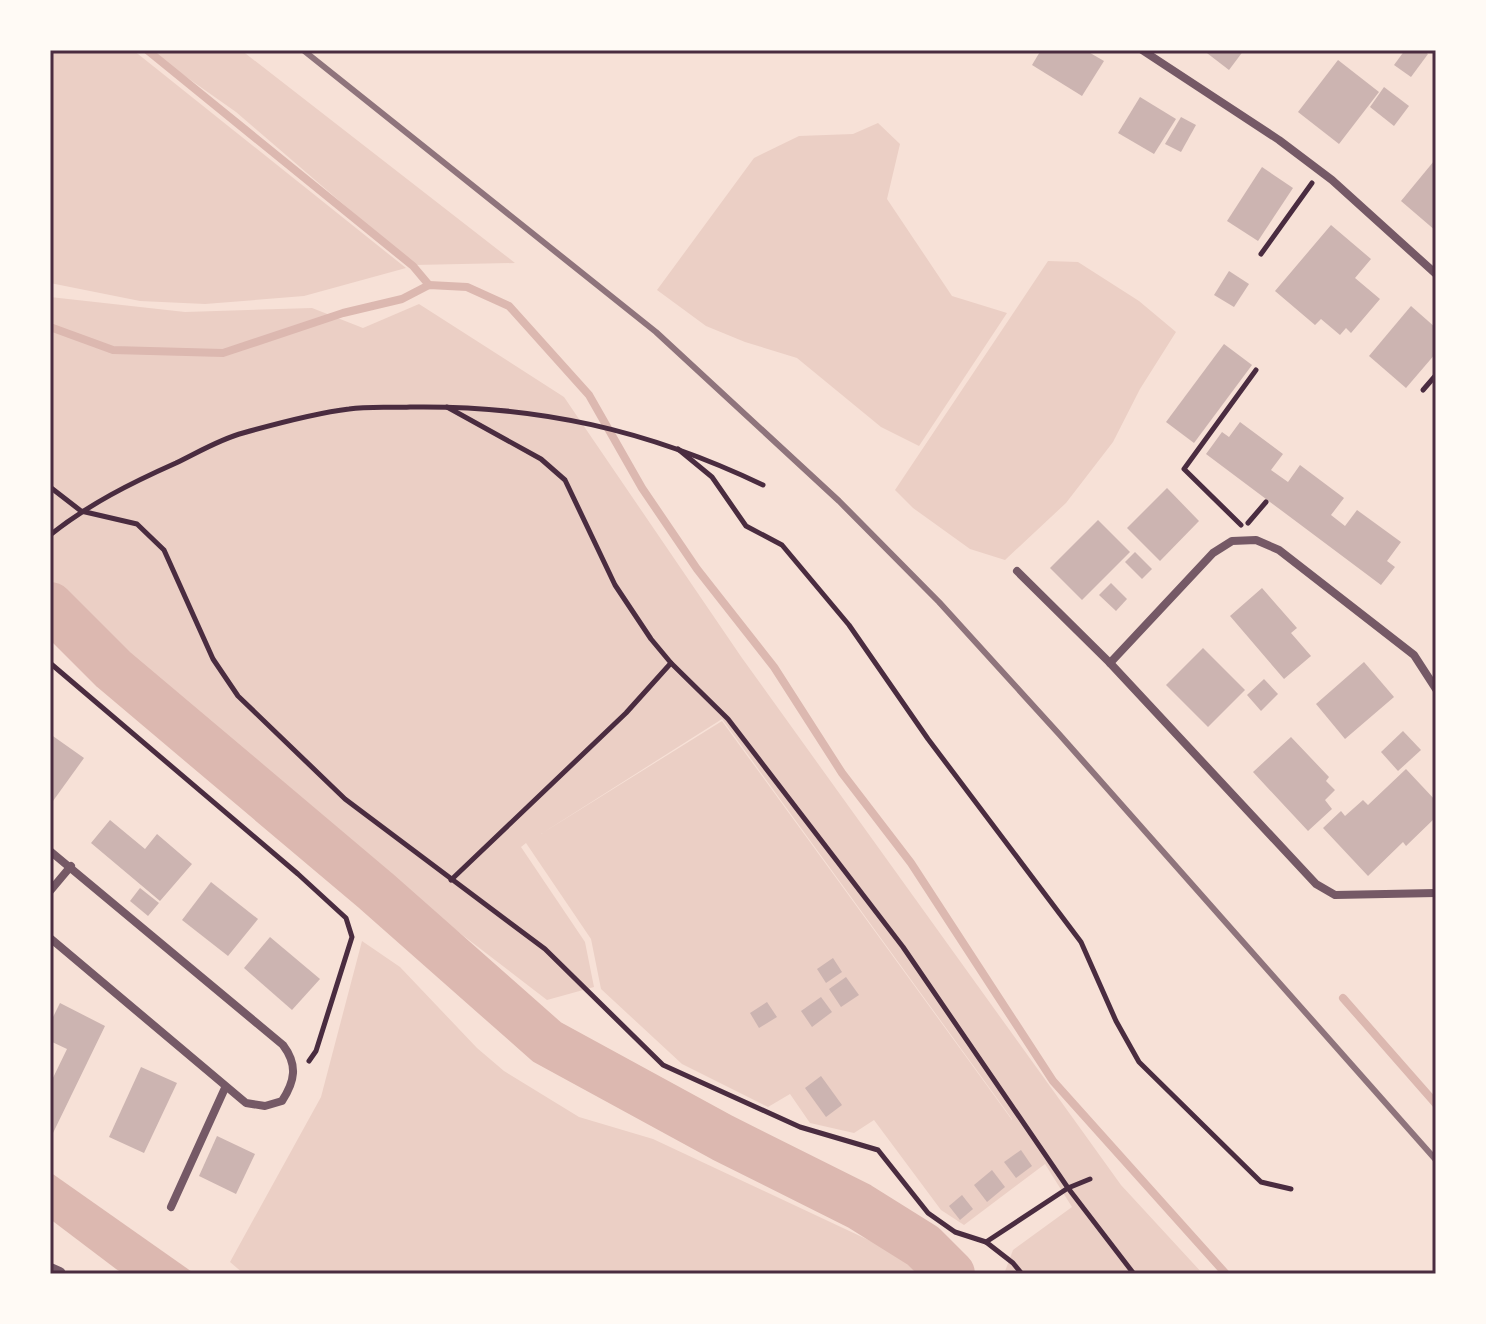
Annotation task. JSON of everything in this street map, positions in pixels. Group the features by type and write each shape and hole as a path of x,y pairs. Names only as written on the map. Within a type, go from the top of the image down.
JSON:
{"street":[{"path":"1142,50 1279,140 1436,274"},
{"path":"1110,663 1213,553 1232,541 1256,540 1279,550 1387,632 1414,655 1436,689"},
{"path":"1017,571 1110,663 1316,884 1335,895 1436,893"},
{"path":"50,851 283,1045 293,1058 295,1070 292,1085 282,1101 265,1106 246,1103 50,938"},
{"path":"50,891 71,866"},
{"path":"171,1207 225,1088"},
{"path":"50,1270 59,1274"}],"path":[{"path":"1261,254 1320,172"},
{"path":"1256,370 1184,469 1244,528 1266,502"},
{"path":"1423,390 1436,375"},
{"path":"447,407 541,459 565,480 615,585 671,663 728,719 903,947 1068,1188 1134,1274"},
{"path":"50,535 81,511 123,487 239,434 349,409 447,407 541,413 604,426 678,449 763,485"},
{"path":"678,449 712,477 746,526 782,545 849,625 928,739 1081,942 1116,1021 1139,1062 1261,1182 1291,1189"},
{"path":"50,487 81,511 137,524 164,550 213,659 238,696 345,799 545,949 663,1065 800,1127 878,1150 928,1213 955,1232 986,1242 1022,1274"},
{"path":"50,663 346,918 352,937 329,1014 316,1051 307,1063 295,1070"},
{"path":"451,880 626,713 671,663"},
{"path":"986,1242 1068,1188 1090,1179"}],"shaded area":[{"path":"50,50 133,50 406,268 304,296 205,304 140,301 50,283"},
{"path":"148,50 241,50 515,263 414,265 236,112"},
{"path":"878,123 900,144 887,199 952,296 1007,313 919,446 881,427 797,358 706,326 657,290 754,158 799,136 853,134"},
{"path":"1048,261 1078,262 1139,301 1176,332 1140,389 1113,442 1066,503 1005,560 970,549 913,508 895,490"},
{"path":"50,297 185,312 312,308 363,328 419,304 564,397 742,658 1121,1185 1203,1274 1004,1274 1013,1250 1072,1207 1045,1164 964,1225 941,1210 874,1120 854,1133 810,1123 790,1094 768,1107 682,1064 601,989 591,939 526,843 521,847 585,942 594,987 547,1000 345,845 50,582","holes":["722,719 1012,1120 722,721 541,834"]},
{"path":"362,941 400,967 477,1048 504,1071 579,1117 653,1139 909,1259 922,1274 244,1274 230,1262 321,1097"},
{"path":"50,1172 195,1274 124,1274 116,1269 50,1219"}],"building":[{"path":"1041,50 1085,50 1104,61 1082,96 1032,65"},
{"path":"1203,50 1244,50 1229,70"},
{"path":"1405,50 1423,50 1428,54 1411,77 1394,65"},
{"path":"1338,60 1379,92 1339,144 1298,112"},
{"path":"1384,87 1409,106 1394,126 1370,107"},
{"path":"1140,97 1176,119 1154,154 1118,133"},
{"path":"1181,117 1196,125 1181,152 1165,144"},
{"path":"1436,162 1436,231 1401,201"},
{"path":"1262,167 1293,188 1258,241 1227,221"},
{"path":"1331,225 1371,259 1355,278 1380,299 1351,333 1346,328 1340,335 1321,319 1315,325 1275,291"},
{"path":"1229,271 1249,284 1234,307 1214,295"},
{"path":"1411,306 1436,328 1436,353 1406,388 1369,356"},
{"path":"1224,344 1252,365 1194,443 1166,422"},
{"path":"1240,422 1283,454 1271,470 1288,482 1300,465 1344,498 1331,515 1345,526 1357,510 1401,542 1387,561 1395,567 1381,585 1206,454 1222,432 1229,437"},
{"path":"1167,488 1199,521 1160,561 1127,528"},
{"path":"1098,520 1130,552 1082,600 1050,568"},
{"path":"1135,552 1152,569 1142,579 1125,562"},
{"path":"1111,583 1127,599 1116,611 1099,595"},
{"path":"1262,588 1297,628 1291,633 1311,656 1284,679 1230,616"},
{"path":"1203,648 1245,690 1208,727 1166,685"},
{"path":"1364,662 1394,697 1345,739 1316,704"},
{"path":"1264,679 1278,694 1261,711 1247,695"},
{"path":"1403,731 1421,750 1398,771 1381,752"},
{"path":"50,734 84,758 53,801 50,799"},
{"path":"1291,737 1329,777 1326,781 1335,790 1325,800 1332,809 1308,831 1253,772"},
{"path":"1406,769 1436,801 1436,817 1406,846 1403,842 1368,876 1323,828 1341,811 1345,816 1363,800 1368,805"},
{"path":"110,820 145,849 157,834 192,864 160,901 91,843"},
{"path":"211,882 258,919 228,956 182,920"},
{"path":"140,888 159,903 148,916 130,901"},
{"path":"270,937 320,979 292,1010 244,968"},
{"path":"833,958 842,972 826,983 817,969"},
{"path":"846,977 859,995 841,1007 829,989"},
{"path":"821,997 832,1012 812,1027 801,1011"},
{"path":"767,1002 777,1017 759,1028 750,1013"},
{"path":"60,1003 105,1026 53,1133 50,1132 50,1084 67,1049 50,1041 50,1023"},
{"path":"141,1067 177,1083 144,1153 109,1137"},
{"path":"821,1076 842,1105 826,1117 805,1088"},
{"path":"217,1136 255,1154 236,1194 199,1176"},
{"path":"1021,1150 1032,1166 1016,1178 1004,1162"},
{"path":"992,1170 1005,1187 987,1202 974,1185"},
{"path":"962,1195 973,1209 960,1220 949,1206"}],"waterway":[{"path":"147,50 413,266 429,285"},
{"path":"50,327 113,350 223,353 343,313 402,299 429,285 467,287 509,306 589,395 642,488 697,569 774,667 842,773 911,863 1053,1081 1226,1274"},
{"path":"50,606 113,669 376,891 547,1042 723,1138 859,1206 923,1246 951,1274"},
{"path":"1343,998 1436,1104"}],"railway":[{"path":"303,50 656,332 839,501 939,602 1059,734 1436,1160"}]}
